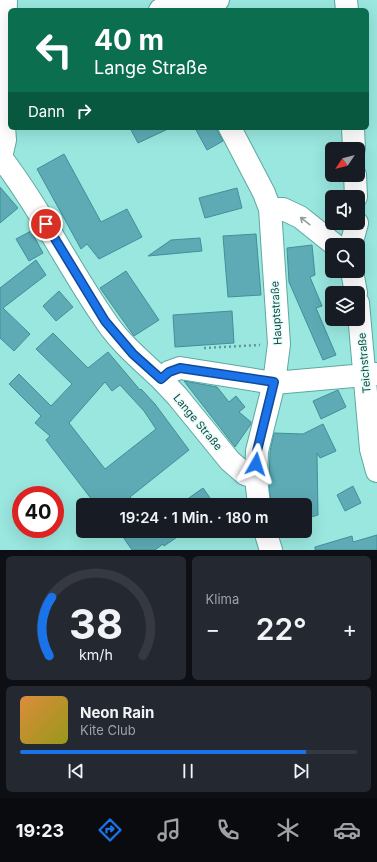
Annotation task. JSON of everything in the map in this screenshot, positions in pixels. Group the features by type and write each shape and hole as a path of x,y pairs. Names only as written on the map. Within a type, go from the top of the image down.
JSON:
{"street":[{"path":"0,156 5,140 3,113 6,0"},
{"path":"147,0 156,8"},
{"path":"163,8 181,1 218,0"},
{"name":"Hauptstraße","path":"231,130 264,193 270,209 279,344 274,382 257,451 256,478 258,498"},
{"path":"352,130 353,142"},
{"name":"Lange Straße","path":"0,156 22,186 105,321 133,354 161,379 177,396 230,461 245,474 256,478"},
{"path":"270,209 283,209 300,217 326,238"},
{"name":"Teichstraße","path":"362,326 371,374 371,449 377,471"},
{"path":"161,379 169,372 180,368 274,382 371,374"},
{"path":"267,538 271,550"}],"path":[{"path":"204,348 279,344"}],"building":[{"path":"131,130 166,130 138,143"},
{"path":"196,130 217,130 223,141 207,150"},
{"path":"64,154 101,222 127,209 142,237 99,259 87,244 81,249 37,169"},
{"path":"0,187 18,208 0,223"},
{"path":"237,188 242,208 205,218 199,198"},
{"path":"31,231 43,253 29,261 16,239"},
{"path":"256,234 261,295 228,297 223,236"},
{"path":"200,238 202,251 148,256 171,240"},
{"path":"312,245 315,275 310,277 322,306 316,308 336,355 323,360 289,282 287,248"},
{"path":"36,260 46,275 3,308 30,334 14,351 0,338 0,288"},
{"path":"126,271 159,320 134,336 100,288"},
{"path":"59,291 73,307 56,321 43,306"},
{"path":"232,311 234,343 175,347 173,315"},
{"path":"53,333 88,368 108,352 140,390 141,389 155,404 189,450 130,497 131,498 91,498 46,440 50,436 35,423 41,416 9,384 19,374 51,406 72,384 36,349","holes":["105,382 112,391 120,385 144,411 156,429 105,469 69,423"]},
{"path":"184,381 217,387 229,402 236,396 245,407 239,412 251,422 251,424 235,447"},
{"path":"338,390 346,407 321,419 313,401"},
{"path":"323,424 336,451 320,458 317,453 318,515 312,517 312,498 270,498 269,485 270,452 274,433 303,434"},
{"path":"353,486 361,503 345,511 337,495"},
{"path":"203,488 210,498 189,498"},
{"path":"377,535 377,550 315,550 315,547 352,536 353,542"},
{"path":"124,538 176,538 155,550 132,550"}],"route":[{"path":"46,224 105,321 133,354 161,379 169,372 180,368 274,382 257,451 256,464"}]}
